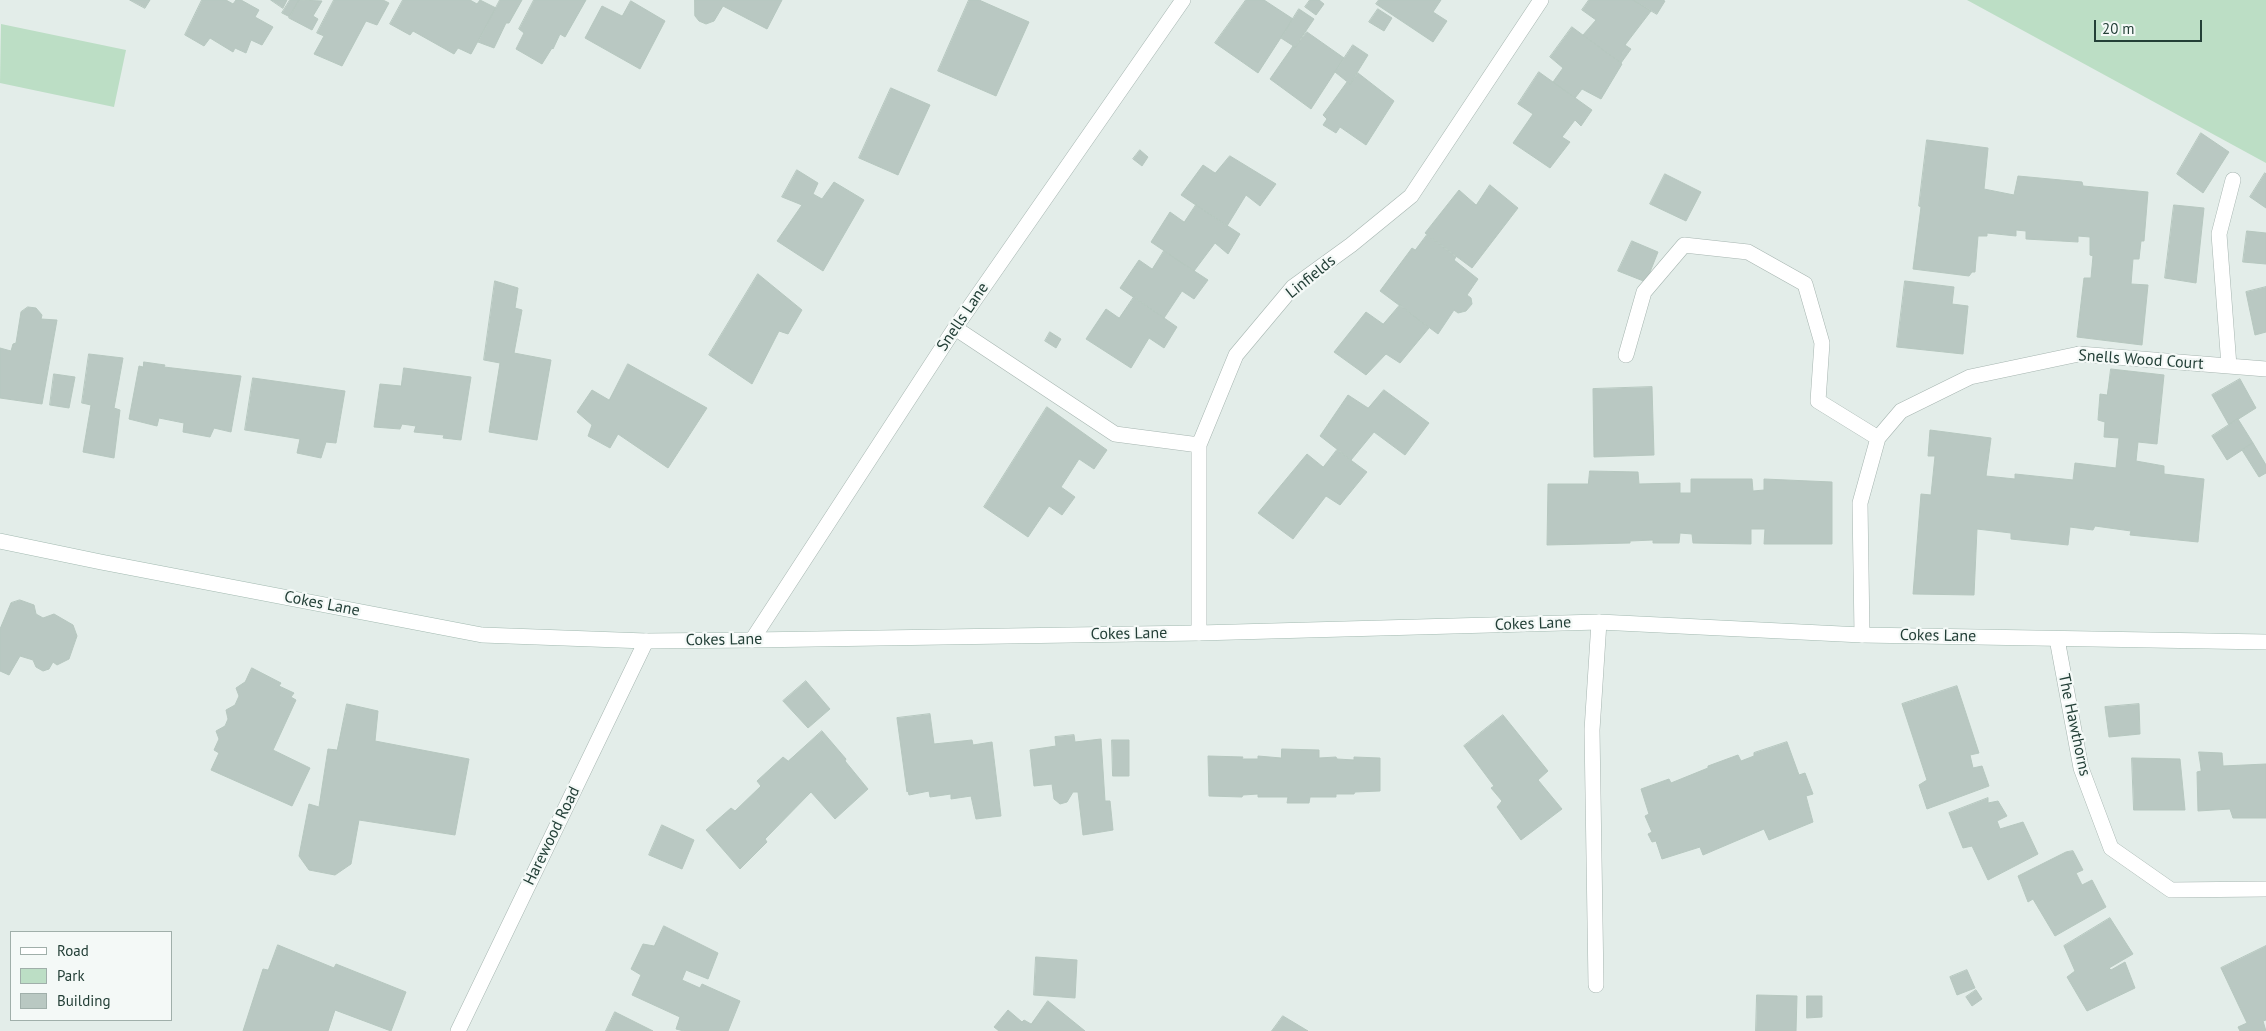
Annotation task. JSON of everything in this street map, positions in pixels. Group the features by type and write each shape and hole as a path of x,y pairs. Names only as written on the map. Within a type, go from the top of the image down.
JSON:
{"street":[{"name":"Snells Lane","path":"752,640 955,328 1183,0"},
{"name":"Linfields","path":"1199,633 1199,445 1236,355 1293,287 1351,245 1411,196 1541,0"},
{"path":"2229,366 2219,234 2233,180"},
{"path":"1626,355 1644,292 1684,245 1748,252 1805,284 1822,343 1818,401 1878,438"},
{"path":"955,328 1115,434 1199,445"},
{"name":"Snells Wood Court","path":"1862,635 1860,503 1878,438 1902,411 1970,377 2079,354 2266,370"},
{"name":"Cokes Lane","path":"0,541 482,635 646,641 752,640 1199,633 1599,622 1862,635 2266,642"},
{"path":"1596,985 1592,730 1599,622"},
{"name":"The Hawthorns","path":"2057,639 2081,768 2111,848 2171,890 2266,889"},
{"name":"Harewood Road","path":"458,1031 646,641"}],"green space":[{"path":"1967,0 2266,0 2266,163"},
{"path":"1,24 126,50 114,107 0,83"}],"building":[{"path":"130,0 150,0 145,8"},
{"path":"202,0 226,0 233,4 236,0 241,0 259,10 255,17 273,27 262,45 251,40 246,53 235,48 233,52 210,38 204,46 185,35"},
{"path":"271,0 287,0 283,8"},
{"path":"290,0 299,0 290,17 282,13"},
{"path":"299,0 322,1 313,16 318,19 312,30 289,18"},
{"path":"334,0 383,0 389,3 377,25 366,21 342,66 314,54 324,36 317,33"},
{"path":"403,0 470,0 477,4 480,0 496,8 471,54 458,48 454,54 413,31 410,35 390,24"},
{"path":"500,0 522,0 509,23 506,23 494,48 478,42"},
{"path":"534,0 586,0 565,37 560,34 553,49 542,64 516,49 524,33 519,29"},
{"path":"695,0 782,0 767,29 723,6 714,21 706,24 699,21 695,16"},
{"path":"969,0 979,0 1029,22 996,96 938,71"},
{"path":"1246,0 1264,0 1293,19 1258,73 1215,43"},
{"path":"1310,0 1319,0 1324,4 1316,15 1305,7"},
{"path":"1379,0 1441,0 1433,12 1447,21 1433,42 1376,4"},
{"path":"1589,0 1633,0 1651,11 1625,45 1631,49 1621,63 1583,35 1596,20 1582,10"},
{"path":"1633,0 1662,0 1665,1 1657,14"},
{"path":"631,1 665,21 640,69 585,38 602,6 622,16"},
{"path":"1299,9 1314,19 1295,47 1281,38"},
{"path":"1378,9 1392,18 1384,31 1369,22"},
{"path":"1572,27 1622,64 1601,99 1582,89 1575,98 1553,82 1563,68 1550,57"},
{"path":"1307,32 1344,58 1311,109 1270,79 1293,46 1295,47"},
{"path":"1353,45 1368,55 1350,84 1335,72"},
{"path":"1539,72 1592,110 1581,126 1575,120 1562,137 1570,142 1550,168 1513,143 1533,114 1518,104"},
{"path":"1358,73 1394,101 1366,145 1340,127 1336,133 1323,125 1327,119 1323,115 1347,82 1350,84"},
{"path":"891,88 930,105 898,175 859,158"},
{"path":"2201,133 2229,152 2203,193 2177,174"},
{"path":"1927,140 1988,148 1984,189 2014,195 2018,176 2082,182 2083,186 2148,192 2144,241 2141,241 2139,259 2133,259 2131,284 2148,285 2142,345 2077,337 2084,278 2091,278 2093,256 2090,255 2090,237 2078,236 2078,242 2026,239 2026,231 2016,230 2016,236 1987,233 1987,236 1978,236 1975,272 1972,272 1969,276 1913,269"},
{"path":"1140,150 1148,157 1142,166 1133,159"},
{"path":"1230,156 1276,184 1260,206 1246,195 1227,226 1181,195 1203,165 1215,173"},
{"path":"797,170 818,183 813,194 822,199 834,182 864,200 823,271 777,241 802,205 782,197"},
{"path":"1665,174 1701,192 1686,221 1650,204"},
{"path":"2266,174 2266,208 2250,197"},
{"path":"1490,185 1518,208 1472,268 1425,233 1459,190 1476,205"},
{"path":"1196,205 1240,234 1228,254 1215,243 1194,271 1151,242 1170,212 1184,222"},
{"path":"2174,205 2204,208 2196,283 2165,278"},
{"path":"2247,231 2266,233 2266,264 2243,262"},
{"path":"1427,235 1456,257 1454,260 1478,279 1467,295 1471,298 1472,304 1466,311 1458,313 1454,310 1438,334 1380,291 1412,248 1415,250"},
{"path":"1632,241 1658,252 1646,282 1618,271"},
{"path":"1164,251 1208,280 1194,299 1182,291 1164,318 1120,288 1139,260 1152,269"},
{"path":"758,274 802,310 788,334 779,331 752,384 709,355"},
{"path":"495,281 518,288 515,308 522,310 514,353 551,360 537,440 489,432 500,363 484,360"},
{"path":"1905,281 1954,287 1952,304 1968,306 1963,354 1897,347"},
{"path":"2266,287 2266,332 2255,335 2246,292"},
{"path":"1134,297 1177,327 1164,348 1149,338 1131,368 1086,339 1106,309 1119,318"},
{"path":"1400,305 1429,328 1400,363 1386,354 1366,375 1334,352 1366,312 1383,324"},
{"path":"28,307 36,308 42,315 41,319 57,320 42,404 0,398 0,348 11,351 13,344 16,343 21,312"},
{"path":"1050,332 1061,339 1056,348 1045,341"},
{"path":"89,354 123,358 114,408 120,410 114,458 83,452 91,405 82,403"},
{"path":"144,362 165,365 164,367 241,376 231,432 214,428 210,437 183,432 184,423 159,418 157,426 129,419 139,366 143,367"},
{"path":"628,364 707,408 668,468 618,434 610,448 588,436 592,425 577,412 592,390 609,400"},
{"path":"404,368 471,377 461,440 443,438 444,435 414,432 416,426 402,424 400,429 374,427 380,384 401,386"},
{"path":"2111,369 2164,375 2157,444 2138,442 2136,461 2164,466 2164,474 2204,479 2198,542 2130,535 2131,531 2095,526 2093,530 2070,527 2068,545 2011,539 2011,533 1977,529 1974,595 1913,594 1921,494 1931,495 1935,456 1928,456 1930,430 1991,438 1986,476 2015,479 2015,474 2073,480 2075,463 2116,468 2119,438 2104,437 2105,422 2098,420 2100,394 2107,395"},
{"path":"54,374 75,377 69,408 50,405"},
{"path":"253,378 345,391 336,443 326,442 321,458 297,453 300,439 245,430"},
{"path":"2240,379 2256,408 2229,425 2212,395"},
{"path":"1652,387 1654,455 1594,457 1593,389"},
{"path":"1384,390 1429,423 1405,455 1374,432 1351,460 1320,436 1348,395 1368,408"},
{"path":"1047,407 1107,450 1094,469 1079,459 1061,487 1075,497 1062,515 1049,506 1028,537 984,507"},
{"path":"2238,419 2253,443 2227,460 2212,436"},
{"path":"2253,443 2266,465 2266,473 2259,477 2242,450"},
{"path":"1337,450 1367,472 1340,505 1326,496 1293,539 1258,513 1307,454 1323,467"},
{"path":"1590,471 1638,472 1639,484 1680,483 1680,493 1691,493 1691,479 1752,479 1753,491 1764,490 1764,479 1832,482 1832,544 1764,544 1765,529 1751,529 1751,544 1693,543 1692,534 1680,533 1679,543 1653,543 1653,540 1630,541 1630,543 1547,545 1548,484 1588,484"},
{"path":"20,600 34,605 36,614 43,618 54,614 73,625 77,636 69,659 57,665 53,662 49,669 43,671 36,667 33,660 20,656 9,675 0,671 0,629 11,603"},
{"path":"252,668 281,683 279,686 294,693 291,697 296,700 273,750 310,768 292,806 211,770 219,753 214,750 219,739 216,731 225,726 228,719 226,710 235,705 239,696 236,688 245,682"},
{"path":"806,681 830,709 808,728 783,701"},
{"path":"1957,686 1979,753 1970,755 1973,768 1982,766 1989,786 1927,809 1919,785 1927,780 1902,704"},
{"path":"347,704 378,711 375,741 469,759 455,835 359,820 351,864 335,875 309,870 299,856 309,804 319,807 328,749 337,750"},
{"path":"2139,704 2140,734 2109,737 2105,707"},
{"path":"930,714 934,744 972,740 973,745 992,742 1001,816 976,819 971,796 951,799 951,794 930,797 929,791 909,795 907,792 897,718"},
{"path":"1503,715 1548,771 1538,780 1562,809 1521,840 1497,807 1502,801 1491,788 1494,786 1464,746"},
{"path":"822,731 868,789 835,819 811,792 765,839 767,842 740,869 706,830 731,808 735,811 761,786 757,781 783,757 788,761"},
{"path":"1074,735 1075,742 1101,739 1105,801 1110,801 1113,830 1083,835 1078,792 1073,792 1067,802 1060,804 1054,799 1052,784 1034,786 1030,750 1056,746 1055,737"},
{"path":"1112,740 1129,740 1129,776 1113,776"},
{"path":"1787,742 1799,775 1805,773 1813,794 1806,796 1813,822 1769,840 1764,829 1703,855 1700,847 1662,859 1656,841 1652,842 1648,834 1652,832 1645,816 1649,814 1641,789 1669,779 1671,783 1738,755 1741,761 1754,756 1754,753"},
{"path":"1282,749 1319,750 1319,758 1336,757 1337,759 1354,760 1354,757 1380,758 1380,791 1336,794 1336,797 1310,797 1309,803 1287,803 1288,797 1258,797 1258,794 1243,795 1242,797 1209,796 1208,756 1243,757 1242,759 1258,759 1258,756 1281,758"},
{"path":"2199,752 2222,753 2223,766 2266,764 2266,818 2233,818 2230,809 2198,811 2197,772 2201,771"},
{"path":"2132,758 2180,759 2185,810 2134,810"},
{"path":"1988,798 1988,803 1998,801 2007,816 1997,821 2000,829 2023,822 2038,854 1988,880 1972,846 1963,848 1949,813"},
{"path":"662,825 694,840 682,869 649,855"},
{"path":"2073,851 2083,870 2076,873 2082,885 2092,880 2106,907 2055,936 2033,899 2028,902 2018,876 2066,852"},
{"path":"2110,918 2133,954 2109,968 2111,970 2125,962 2135,988 2087,1011 2067,977 2075,971 2064,946"},
{"path":"664,926 718,953 708,979 686,970 682,980 700,988 702,984 740,1001 728,1031 684,1031 676,1029 680,1017 632,995 641,975 631,969 643,944 654,946"},
{"path":"278,945 334,968 336,964 406,992 391,1031 335,1010 328,1031 243,1031 263,969 268,970"},
{"path":"2266,946 2266,1020 2263,1021 2266,1031 2240,1031 2238,1027 2247,1023 2221,968"},
{"path":"1036,957 1077,960 1075,998 1034,995"},
{"path":"1967,970 1975,988 1957,995 1950,977"},
{"path":"1976,990 1982,999 1972,1006 1966,997"},
{"path":"1757,995 1797,996 1796,1031 1756,1031"},
{"path":"1807,996 1822,996 1822,1017 1807,1018"},
{"path":"1048,1001 1085,1031 999,1031 994,1027 1008,1010 1022,1022 1024,1020 1031,1024"},
{"path":"615,1012 653,1031 606,1031"},
{"path":"1283,1016 1308,1031 1272,1031"}]}
